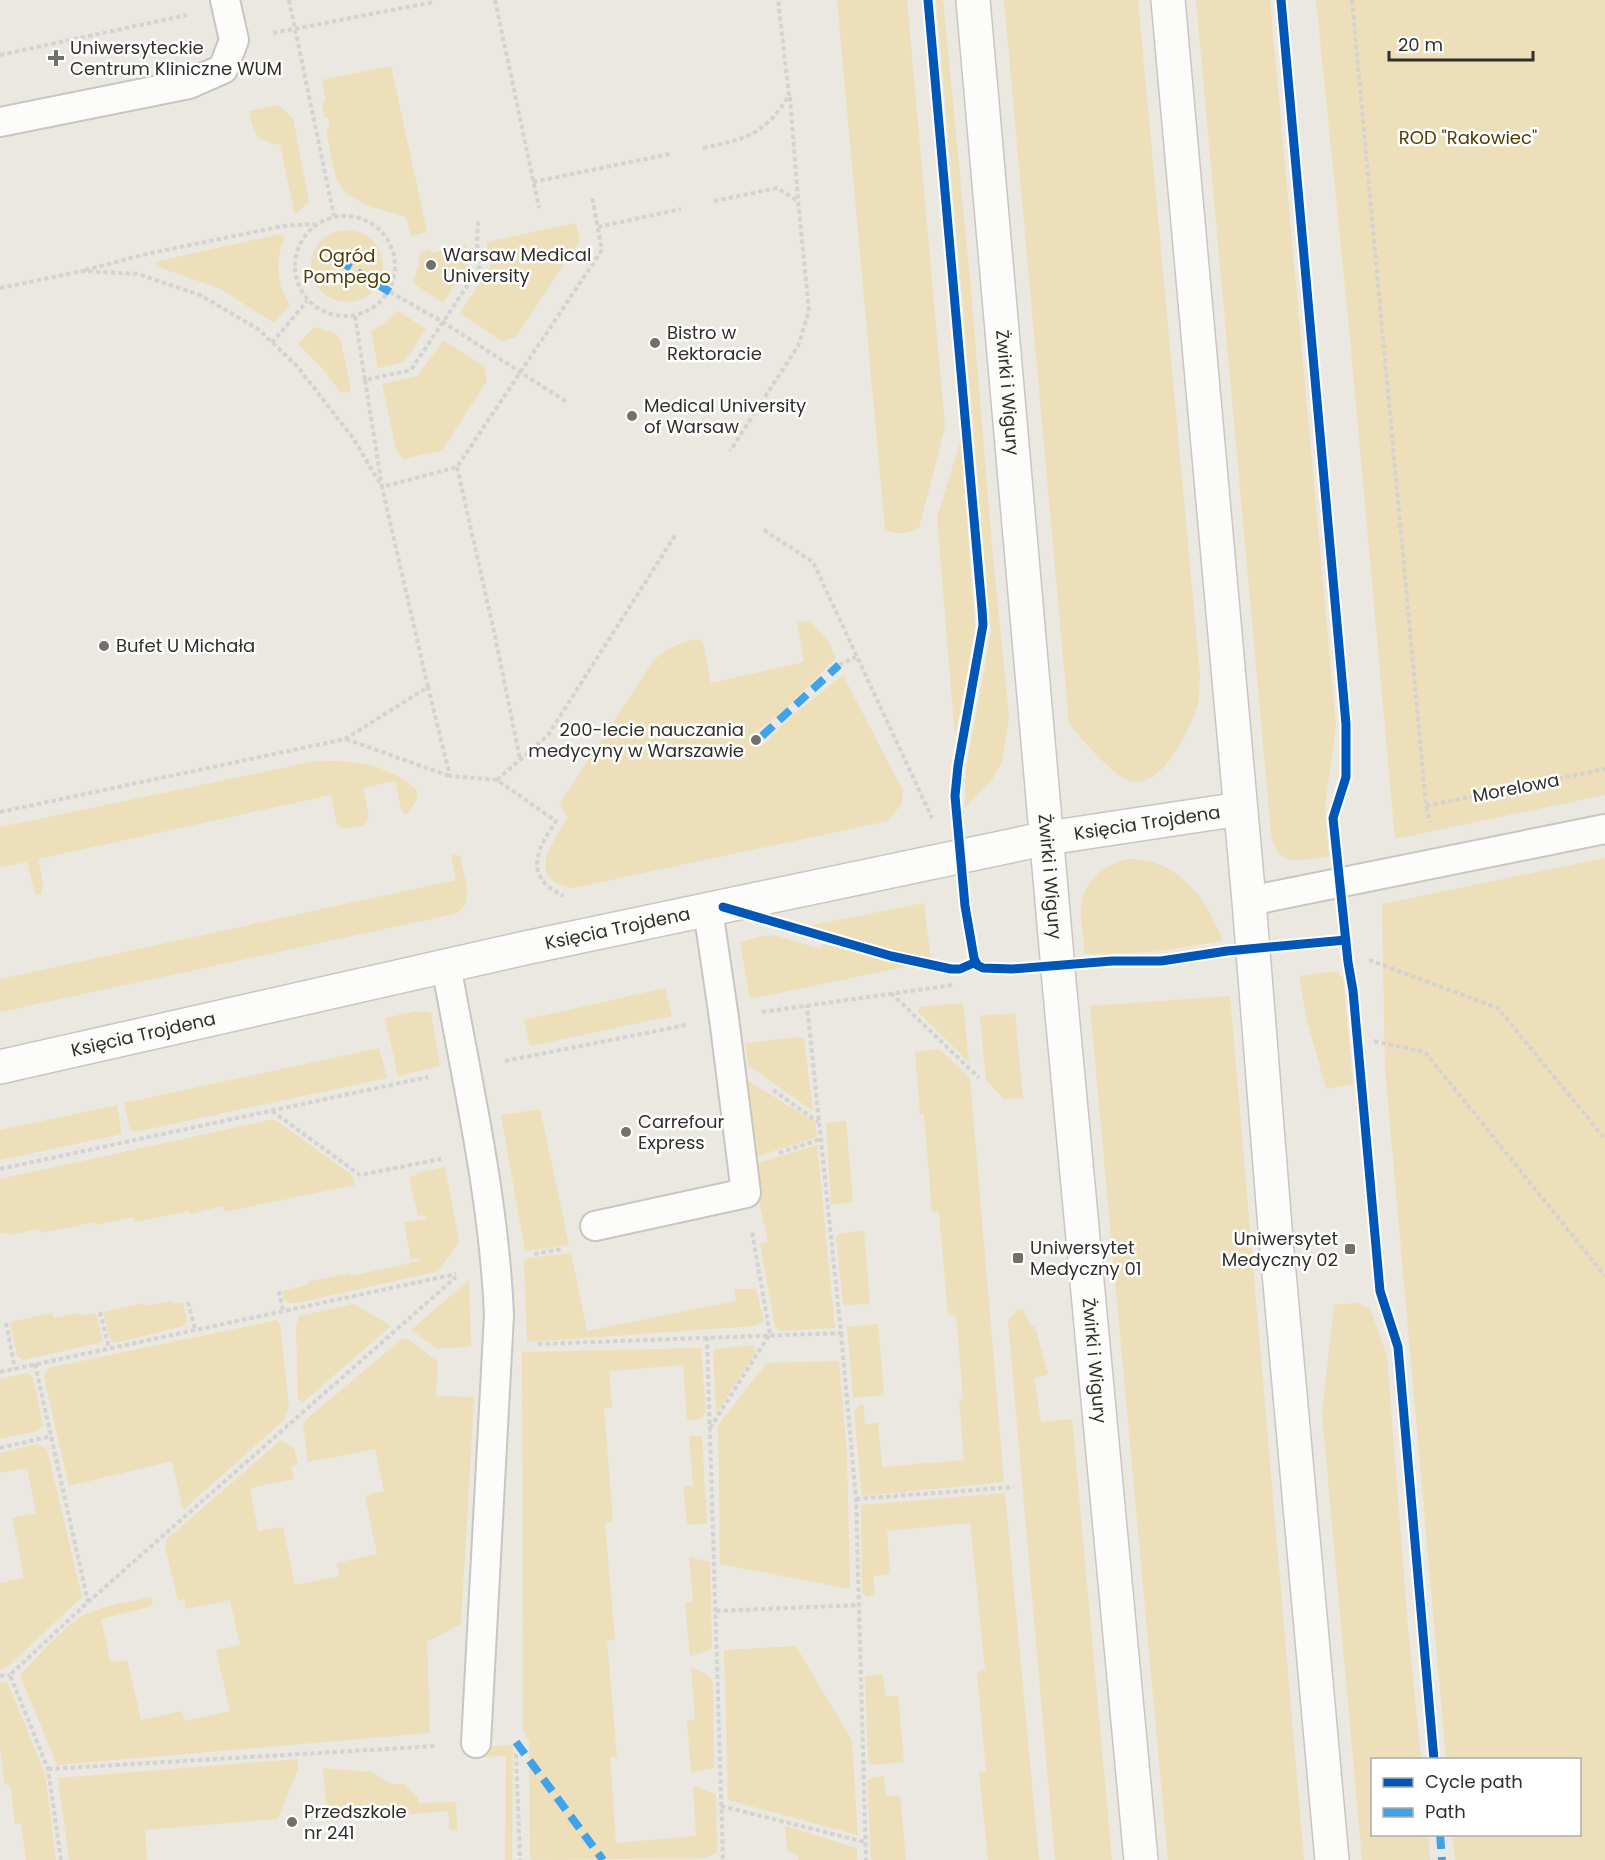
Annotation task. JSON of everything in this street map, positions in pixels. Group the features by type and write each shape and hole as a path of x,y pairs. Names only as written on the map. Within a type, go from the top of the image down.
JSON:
{"main road":[{"name":"Żwirki i Wigury","path":"973,0 1060,992 1141,1860"},
{"path":"1168,0 1332,1860"},
{"name":"Księcia Trojdena","path":"0,1067 446,965 1048,838 1240,809"}],"lane":[{"path":"0,122 189,84 223,69 234,40 225,0"},
{"path":"1249,901 1605,829"},
{"path":"595,1226 746,1193 708,910"},
{"path":"446,965 489,1198 497,1262 499,1316 476,1743"}],"path":[{"path":"289,0 334,216"},
{"path":"495,0 539,208"},
{"path":"730,451 798,346 809,312 778,0"},
{"path":"1352,0 1426,806 1431,831"},
{"path":"272,33 434,2"},
{"path":"0,55 198,12"},
{"path":"703,148 737,141 755,133 771,121 789,95"},
{"path":"533,182 670,154"},
{"path":"714,201 777,188 798,201"},
{"path":"382,487 457,467 602,250 592,197"},
{"path":"598,227 681,209"},
{"path":"0,288 283,226 315,224 334,216 364,218 387,236 397,264 390,292 375,308 355,316 329,315 307,301 294,275 297,247 315,224"},
{"path":"365,380 411,370 481,265 477,244 478,221"},
{"path":"82,271 138,274 200,295 258,329 297,366 353,438 382,487"},
{"path":"390,292 443,322 568,403"},
{"path":"272,343 307,301"},
{"path":"355,316 382,487 450,776"},
{"path":"457,467 520,760"},
{"path":"764,530 813,562 932,819"},
{"path":"497,780 548,735 676,534"},
{"path":"838,665 856,657"},
{"path":"0,812 345,739 428,687"},
{"path":"345,739 450,776 497,780 556,821 541,845 536,863 543,881 566,898"},
{"path":"1369,960 1498,1008 1605,1138"},
{"path":"891,993 979,1078"},
{"path":"807,1005 856,1499 866,1860"},
{"path":"1374,1041 1425,1052 1605,1276"},
{"path":"272,1111 360,1175 448,1158"},
{"path":"710,1428 770,1334 746,1193"},
{"path":"0,1372 460,1273 88,1602 10,1675 0,1676"},
{"path":"279,1291 283,1310"},
{"path":"188,1302 195,1329"},
{"path":"100,1312 109,1348"},
{"path":"6,1323 15,1369"},
{"path":"531,1344 841,1333"},
{"path":"706,1337 723,1860"},
{"path":"35,1364 88,1602"},
{"path":"0,1448 52,1436"},
{"path":"856,1499 1014,1487"},
{"path":"716,1611 859,1605"},
{"path":"10,1675 48,1769 61,1860"},
{"path":"48,1769 516,1742 520,1860"},
{"path":"721,1806 865,1842"}],"green space":[{"path":"837,0 907,0 945,427 919,528 910,532 894,533 885,530"},
{"path":"936,0 943,0 1009,717 1002,762 993,778 965,808 966,769 991,632"},
{"path":"1004,0 1138,0 1200,675 1198,702 1190,726 1164,767 1142,781 1130,781 1114,771 1097,756 1069,724"},
{"path":"1196,0 1270,0 1336,725 1325,807 1329,856 1309,859 1285,858 1274,845 1271,833"},
{"name":"ROD \"Rakowiec\"","path":"1316,0 1605,0 1605,795 1395,839 1350,338"},
{"path":"391,66 427,232 411,236 406,217 361,202 339,184 333,167 326,130 330,128 328,118 324,117 322,104 326,100 322,80"},
{"path":"278,105 293,118 309,202 295,215 280,145 265,141 257,135 252,126 249,111"},
{"path":"576,223 580,240 516,337 502,341 460,313 491,266 486,242"},
{"name":"Ogród Pompego","path":"347,230 361,233 373,240 380,252 383,266 380,280 373,292 361,299 347,302 333,299 321,292 314,280 311,266 314,252 321,240 333,233"},
{"path":"281,234 285,238 279,255 279,275 282,289 290,305 274,323 221,289 161,268 155,263 158,261"},
{"path":"466,245 470,263 443,303 413,283 420,252 430,249 431,253"},
{"path":"398,311 426,329 404,362 378,368 371,331 386,323"},
{"path":"314,327 334,333 340,338 351,388 348,393 340,392 323,369 298,344"},
{"path":"443,340 484,366 487,381 442,450 404,459 396,449 382,384 418,376"},
{"path":"961,439 975,629 955,737 937,518"},
{"path":"809,621 827,639 836,658 778,716 749,737 762,746 788,719 843,675 903,791 902,803 888,821 573,888 549,877 545,868 546,859 568,817 559,805 653,661 674,646 698,639 703,643 711,683 804,662 797,623"},
{"path":"316,761 343,761 382,769 395,774 417,790 417,799 406,815 402,812 395,781 363,788 369,818 365,825 344,829 337,825 331,795 38,859 43,884 41,895 35,894 27,862 0,867 0,827"},
{"path":"451,854 460,856 467,889 465,904 454,914 0,1012 0,979 456,880"},
{"path":"1605,858 1605,1860 1455,1860 1452,1836 1581,1836 1581,1758 1446,1758 1385,1069 1382,904"},
{"path":"1130,859 1163,866 1177,874 1189,885 1209,911 1223,941 1152,952 1085,954 1081,911 1083,896 1098,874 1113,864"},
{"path":"924,903 931,960 803,927"},
{"path":"767,935 821,949 823,944 909,966 750,999 740,942"},
{"path":"1337,971 1343,978 1353,1084 1326,1089 1307,1021 1299,976"},
{"path":"665,988 672,1016 530,1046 524,1020"},
{"path":"1230,996 1304,1860 1168,1860 1090,1006"},
{"path":"963,1003 969,1062 917,1011 920,1007"},
{"path":"416,1011 431,1013 440,1065 398,1076 385,1018"},
{"path":"1015,1013 1023,1098 1004,1099 986,1080 980,1016"},
{"path":"799,1037 804,1039 813,1111 748,1065 745,1043"},
{"path":"379,1048 387,1078 135,1132 130,1129 124,1103"},
{"path":"939,1049 970,1078 1004,1482 862,1496 854,1410 863,1404 865,1424 878,1423 882,1467 964,1460 959,1399 963,1399 956,1315 948,1315 939,1212 932,1212 924,1114 920,1114 915,1052"},
{"path":"745,1079 815,1122 817,1137 756,1157"},
{"path":"117,1105 122,1134 0,1160 0,1130"},
{"path":"540,1109 569,1245 525,1251 501,1115"},
{"path":"274,1119 352,1175 355,1185 224,1212 223,1206 190,1214 189,1211 135,1222 133,1217 42,1233 40,1229 8,1235 7,1232 0,1234 0,1179"},
{"path":"846,1121 853,1202 831,1205 826,1123"},
{"path":"817,1145 835,1328 780,1331 775,1327 760,1244 768,1242 751,1165"},
{"path":"445,1167 459,1242 438,1271 298,1303 289,1303 284,1299 282,1291 307,1285 307,1282 350,1273 351,1276 420,1261 419,1258 411,1259 404,1223 427,1218 425,1215 418,1216 409,1177"},
{"path":"864,1231 870,1304 843,1305 836,1238 840,1233"},
{"path":"571,1253 587,1331 736,1301 734,1289 756,1289 764,1321 754,1326 527,1342 524,1261 527,1258"},
{"path":"469,1280 471,1347 436,1348 411,1330"},
{"path":"172,1301 173,1304 183,1302 187,1321 183,1326 115,1343 110,1340 103,1312 144,1303 145,1306"},
{"path":"1356,1303 1370,1308 1387,1356 1408,1628 1421,1758 1371,1758 1371,1836 1428,1836 1430,1860 1362,1860 1322,1413 1334,1305"},
{"path":"354,1304 391,1326 303,1402 298,1399 296,1325 299,1316"},
{"path":"1023,1309 1030,1324 1035,1327 1048,1374 1034,1378 1041,1422 1072,1419 1112,1860 1055,1860 1008,1321 1017,1310"},
{"path":"52,1313 54,1318 79,1313 80,1316 96,1313 103,1340 99,1343 23,1360 17,1356 10,1322"},
{"path":"277,1320 280,1324 289,1408 284,1420 183,1510 172,1461 69,1486 44,1378 48,1368"},
{"path":"878,1324 884,1395 853,1398 847,1327"},
{"path":"402,1339 408,1339 438,1362 436,1396 474,1397 461,1624 427,1642 430,1733 57,1765 20,1675 69,1625 86,1614 102,1608 151,1597 153,1606 101,1619 111,1663 127,1660 141,1720 182,1711 185,1721 230,1711 216,1650 240,1645 230,1600 186,1609 184,1599 178,1601 165,1547 167,1539 281,1440 294,1448 298,1464 291,1466 294,1479 250,1488 258,1531 283,1527 295,1585 339,1576 337,1563 377,1554 365,1496 384,1491 375,1449 308,1462 303,1425 309,1417"},
{"path":"754,1345 755,1353 716,1414 713,1349"},
{"path":"701,1348 706,1411 700,1419 687,1421 683,1365 609,1371 612,1407 604,1408 613,1522 605,1523 615,1640 607,1641 617,1757 610,1757 616,1843 696,1836 693,1786 716,1794 717,1852 706,1858 532,1860 530,1857 529,1741 523,1730 522,1352"},
{"path":"839,1361 847,1455 850,1589 720,1564 718,1425 767,1363"},
{"path":"27,1373 33,1378 43,1425 38,1431 0,1439 0,1379"},
{"path":"689,1436 702,1436 707,1523 687,1525 683,1486 693,1486"},
{"path":"37,1444 47,1449 82,1597 5,1669 0,1669 0,1583 24,1578 12,1518 36,1513 27,1468 0,1473 0,1453"},
{"path":"1005,1493 1039,1860 988,1860 979,1772 986,1771 977,1672 985,1670 970,1523 887,1531 890,1574 873,1576 875,1595 868,1597 862,1593 861,1505"},
{"path":"689,1557 710,1562 712,1646 711,1650 690,1656 685,1603 693,1602"},
{"path":"796,1646 852,1741 858,1835 728,1800 724,1650"},
{"path":"691,1666 710,1677 713,1683 714,1768 691,1773 687,1720 695,1719"},
{"path":"883,1674 885,1696 898,1696 904,1762 871,1765 868,1758 865,1676"},
{"path":"7,1682 45,1773 56,1860 26,1860 21,1823 15,1824 10,1785 5,1785 0,1747 0,1683"},
{"path":"513,1745 512,1860 505,1860 506,1756 477,1757 477,1747"},
{"path":"298,1759 298,1769 278,1819 145,1830 147,1860 69,1860 58,1778"},
{"path":"323,1768 371,1772 391,1784 404,1784 418,1797 419,1803 456,1802 457,1830 450,1830 448,1811 328,1821"},
{"path":"884,1776 886,1796 900,1795 906,1860 871,1860 867,1781 873,1777"},
{"path":"785,1826 857,1848 857,1860 798,1860 798,1856 787,1850"}],"marked path":[{"path":"338,260 390,292"},
{"path":"762,736 839,665"},
{"path":"516,1742 603,1860"},
{"path":"1440,1836 1442,1860"}],"cycle path":[{"path":"928,0 983,625 958,766 955,796 965,906 977,965 983,968 1012,969 1112,961 1161,961 1227,951 1346,940"},
{"path":"1281,0 1346,724 1346,777 1333,818 1353,991 1380,1291 1398,1347 1434,1758"},
{"path":"723,907 891,956 951,969 960,969 976,962"}],"place":[{"name":"Uniwersyteckie Centrum Kliniczne WUM","path":"56,58"},
{"name":"Warsaw Medical University","path":"431,265"},
{"name":"Bistro w Rektoracie","path":"655,343"},
{"name":"Medical University of Warsaw","path":"632,416"},
{"name":"Bufet U Michała","path":"104,646"},
{"name":"200-lecie nauczania medycyny w Warszawie","path":"756,740"},
{"name":"Carrefour Express","path":"626,1132"},
{"name":"Uniwersytet Medyczny 02","path":"1350,1249"},
{"name":"Uniwersytet Medyczny 01","path":"1018,1258"},
{"name":"Przedszkole nr 241","path":"292,1822"}]}
